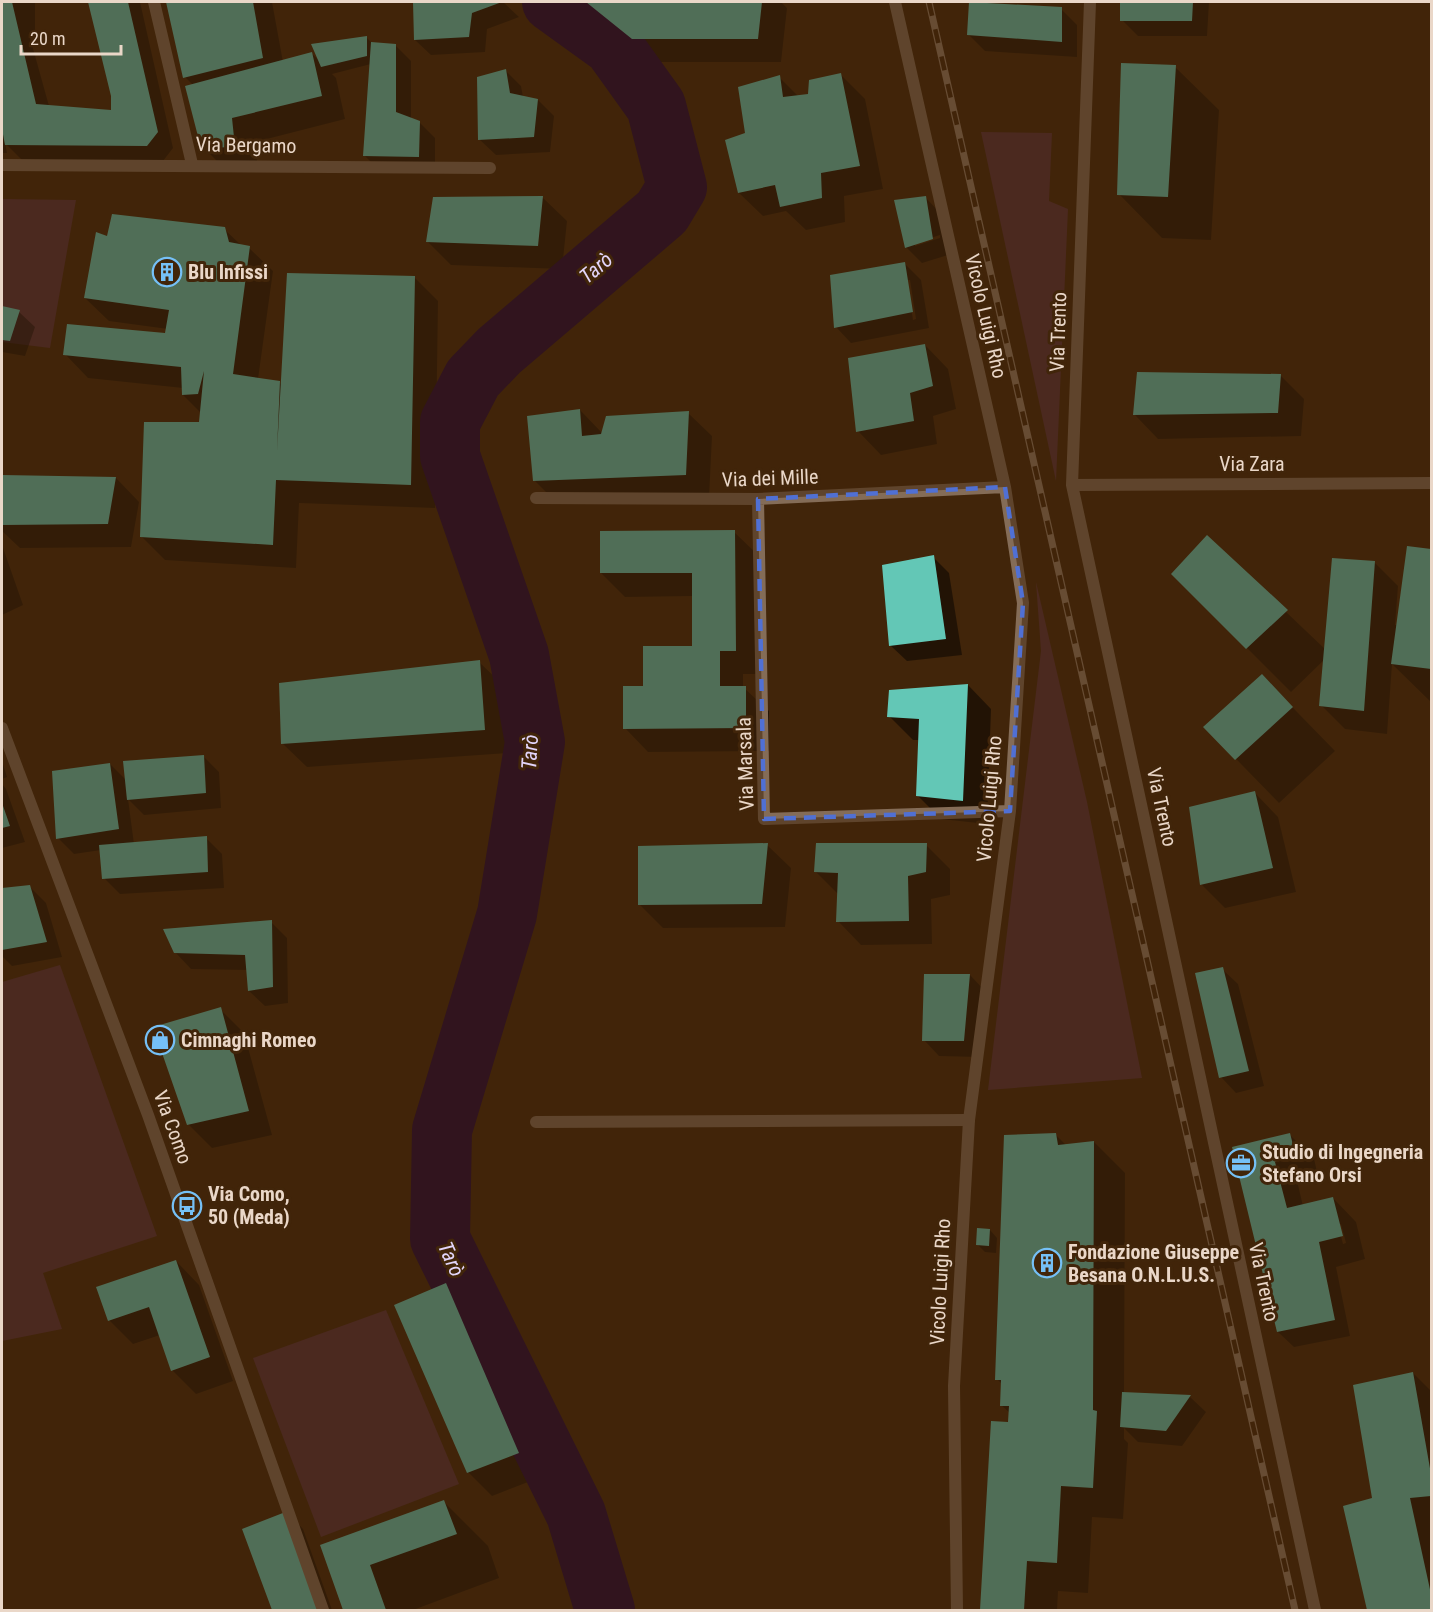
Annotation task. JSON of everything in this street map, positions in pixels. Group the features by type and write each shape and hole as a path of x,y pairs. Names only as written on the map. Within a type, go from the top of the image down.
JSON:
{"street":[{"path":"154,2 192,164"},
{"name":"Vicolo Luigi Rho","path":"895,2 1005,487 1023,603 1010,811 969,1120 954,1386 957,1611"},
{"name":"Via Trento","path":"1090,2 1072,485 1315,1611"},
{"name":"Via Bergamo","path":"2,165 192,164 490,168"},
{"name":"Via Zara","path":"1072,485 1431,483"},
{"name":"Via dei Mille","path":"536,498 758,499 1005,487"},
{"name":"Via Marsala","path":"758,499 764,819 1010,811"},
{"name":"Via Como","path":"2,728 148,1115 323,1611"},
{"path":"536,1122 969,1120"}],"highlighted area":[{"path":"1005,487 1023,603 1010,811 764,819 758,499"}],"shaded area":[{"path":"981,132 1052,133 1049,201 1068,209 1056,481"},
{"path":"2,199 76,200 50,348 2,342"},
{"path":"1036,582 1087,802 1142,1078 988,1090 1041,651"},
{"path":"60,965 157,1236 43,1273 62,1329 2,1341 2,982"},
{"path":"386,1310 459,1484 321,1537 253,1358"}],"building":[{"path":"2,2 12,2 36,104 111,110 111,96 88,2 128,2 158,132 147,146 5,145 2,129"},
{"path":"166,2 253,2 263,58 183,78"},
{"path":"413,2 502,2 472,13 469,37 414,40"},
{"path":"586,2 762,2 758,39 632,39"},
{"path":"969,2 1062,7 1062,42 967,35"},
{"path":"1120,2 1193,2 1192,21 1120,21"},
{"path":"367,36 367,56 321,67 311,44"},
{"path":"371,42 396,44 396,112 420,121 419,157 363,156"},
{"path":"312,52 322,96 232,118 235,147 201,148 185,86"},
{"path":"1121,63 1176,65 1168,197 1117,195"},
{"path":"506,69 510,93 538,99 534,137 478,140 477,77"},
{"path":"841,73 860,166 821,173 822,198 780,207 775,185 738,193 725,140 745,133 738,87 780,75 783,97 808,94 809,80"},
{"path":"543,196 538,246 426,242 433,197"},
{"path":"926,196 933,239 905,248 894,200"},
{"path":"112,214 225,227 229,242 250,246 233,374 280,381 277,451 287,273 415,276 411,485 276,480 273,545 140,537 144,422 199,422 204,371 198,394 182,395 181,367 63,355 67,324 165,333 169,310 84,298 96,232 107,236"},
{"path":"905,262 913,312 834,328 830,275"},
{"path":"2,306 20,310 10,341 2,340"},
{"path":"925,344 933,386 910,393 914,421 856,432 848,358"},
{"path":"1137,372 1281,374 1278,413 1133,415"},
{"path":"580,409 582,436 601,434 606,416 689,411 686,475 533,481 527,416"},
{"path":"2,475 116,477 108,524 2,525"},
{"path":"735,530 736,651 720,651 720,686 746,686 746,728 623,729 623,686 643,686 643,646 692,646 692,573 600,573 600,531"},
{"path":"1207,535 1288,610 1246,649 1171,574"},
{"path":"1407,546 1431,549 1431,669 1391,664"},
{"path":"934,555 946,639 889,646 882,565"},
{"path":"1332,558 1375,561 1364,711 1319,706"},
{"path":"480,660 485,730 281,744 279,683"},
{"path":"1262,674 1293,707 1235,760 1203,727"},
{"path":"968,684 963,801 916,796 919,719 887,717 889,690"},
{"path":"204,755 206,793 127,800 123,761"},
{"path":"110,763 119,829 56,839 52,771"},
{"path":"1255,791 1273,868 1200,885 1189,807"},
{"path":"2,803 10,826 2,828"},
{"path":"207,836 208,872 102,879 99,845"},
{"path":"768,843 762,904 638,905 638,846"},
{"path":"816,843 927,843 926,872 908,876 909,921 836,922 838,873 814,872"},
{"path":"30,885 47,942 2,950 2,888"},
{"path":"272,920 273,987 248,991 245,955 174,953 163,929"},
{"path":"1223,967 1249,1071 1219,1078 1195,973"},
{"path":"924,974 970,974 964,1041 922,1041"},
{"path":"221,1007 249,1111 187,1125 153,1027"},
{"name":"Fondazione Giuseppe Besana O.N.L.U.S.","path":"1056,1133 1058,1145 1094,1141 1093,1410 1097,1411 1093,1488 1061,1486 1057,1563 1027,1561 1024,1610 980,1610 991,1421 1008,1422 1009,1406 1000,1406 1001,1380 995,1380 1004,1135"},
{"path":"1290,1133 1296,1157 1275,1162 1287,1208 1333,1197 1343,1236 1319,1242 1335,1320 1277,1332 1232,1147"},
{"path":"977,1228 990,1229 989,1246 976,1245"},
{"path":"176,1260 210,1357 171,1371 149,1307 108,1321 96,1287"},
{"path":"446,1283 519,1453 467,1473 394,1305"},
{"path":"1413,1372 1431,1474 1431,1496 1410,1498 1431,1594 1431,1610 1367,1610 1343,1506 1372,1498 1353,1385"},
{"path":"1122,1392 1191,1395 1166,1431 1120,1427"},
{"path":"444,1500 457,1534 370,1565 386,1610 343,1610 320,1545"},
{"path":"288,1511 323,1610 272,1610 242,1529"}],"waterway":[{"name":"Tarò","path":"552,2 613,46 656,106 677,187 662,212 499,351 473,378 450,422 450,456 519,655 535,742 507,914 442,1130 440,1239 576,1514 605,1610"}],"railway":[{"path":"929,2 1295,1610"}],"place":[{"name":"Blu Infissi","path":"167,272"},
{"name":"Cimnaghi Romeo","path":"160,1040"},
{"name":"Studio di Ingegneria Stefano Orsi","path":"1241,1163"},
{"name":"Via Como, 50 (Meda)","path":"187,1206"},
{"name":"Fondazione Giuseppe Besana O.N.L.U.S.","path":"1047,1263"}]}
